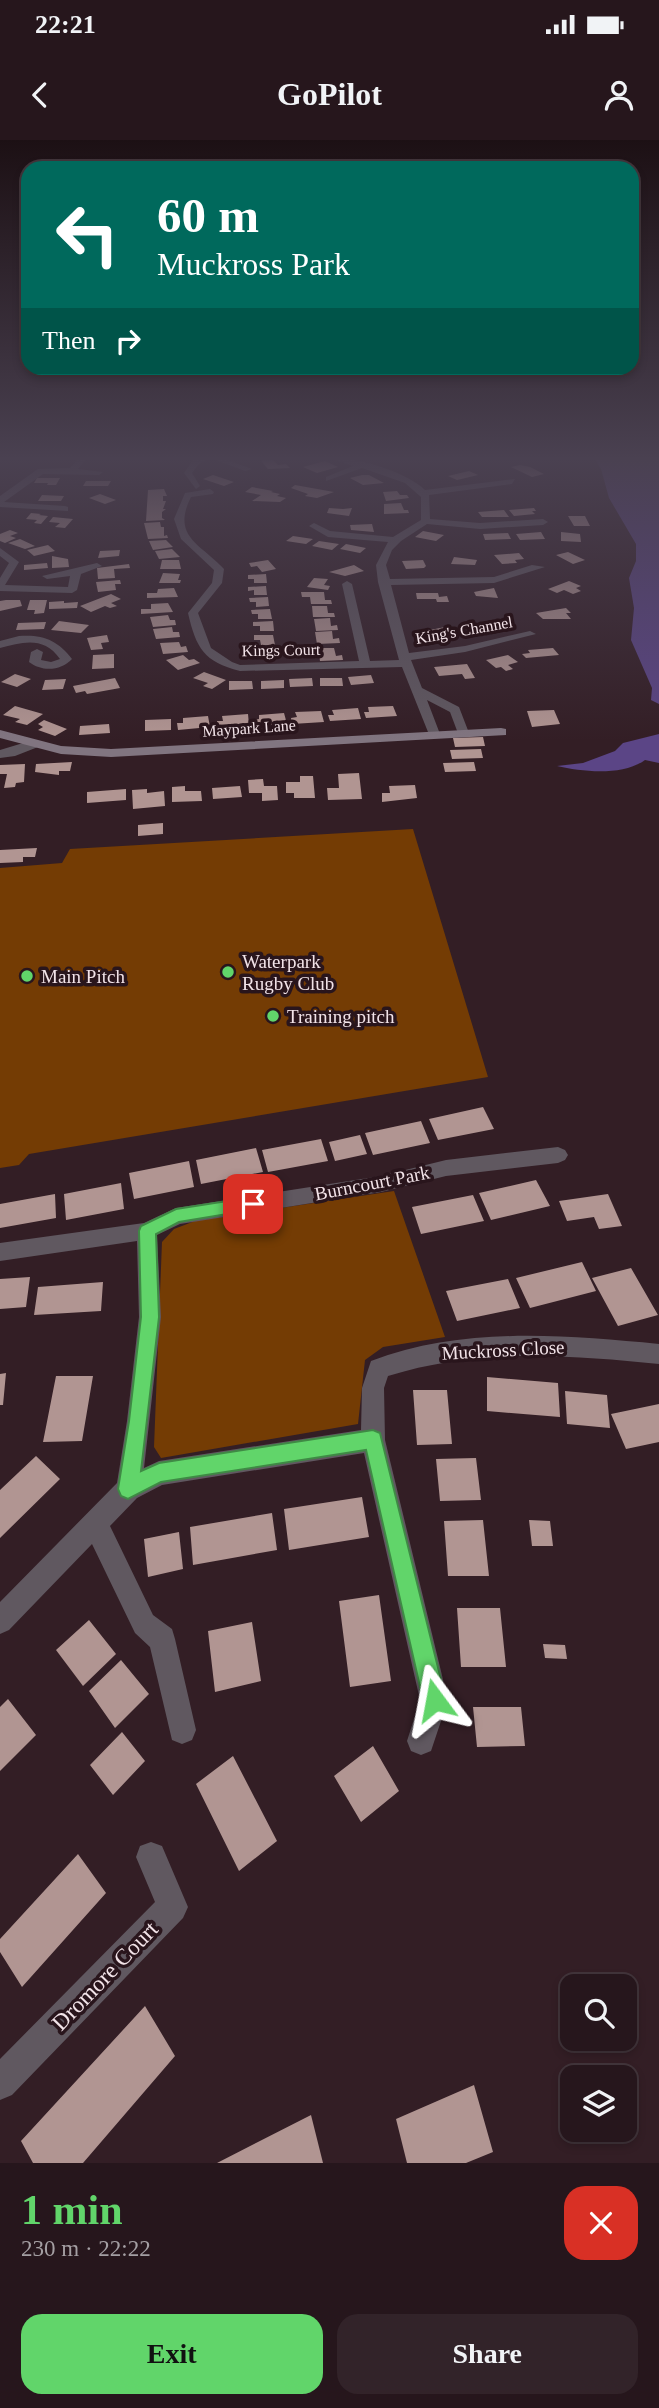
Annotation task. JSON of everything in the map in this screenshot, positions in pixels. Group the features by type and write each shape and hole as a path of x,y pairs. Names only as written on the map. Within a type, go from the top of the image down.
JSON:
{"street":[{"path":"0,587 14,562 2,552"},
{"name":"Kings Court","path":"199,552 219,569 220,580 212,592 199,599 193,613 208,655 224,664 240,668 405,660"},
{"name":"King's Channel","path":"384,552 381,565 383,582 405,660 435,734"},
{"path":"47,576 97,566"},
{"path":"383,582 494,580 505,578 522,568 540,567"},
{"path":"0,587 72,590 76,572"},
{"path":"347,584 365,664"},
{"name":"King's Channel","path":"405,660 530,634"},
{"path":"0,645 23,639 42,639 56,645 66,659 54,666 41,665 35,662 37,652"},
{"path":"419,691 455,710 463,733"},
{"name":"Maypark Lane","path":"0,734 74,752 128,752 501,732"},
{"path":"0,754 33,744"},
{"name":"Burncourt Park","path":"0,1252 147,1231 176,1216 381,1184 446,1168 558,1155"},
{"path":"128,1489 139,1421 150,1317 147,1231"},
{"name":"Muckross Close","path":"373,1440 373,1388 379,1368 428,1354 494,1347 586,1346 659,1353"},
{"path":"0,1621 128,1489 159,1473 373,1440 435,1700 421,1741"},
{"path":"96,1524 144,1624 162,1639 182,1730"},
{"name":"Dromore Court","path":"0,2083 172,1907 151,1857"}],"shaded area":[{"path":"636,552 659,552 659,704 651,700 652,688 631,640 634,608 629,578 636,561"},
{"path":"659,734 659,763 645,760 626,769 614,771 557,766 583,763 615,751 623,743"},
{"name":"Waterpark Rugby Club","path":"413,829 488,1077 29,1154 19,1165 0,1168 0,868 62,863 70,849"},
{"path":"394,1191 445,1337 383,1347 365,1360 358,1424 161,1458 154,1447 162,1242 174,1229 195,1221"}],"building":[{"path":"30,552 49,552 34,556"},
{"path":"100,552 120,552 119,556 98,558"},
{"path":"156,552 175,552 180,557 159,559"},
{"path":"569,552 585,560 573,564 556,555"},
{"path":"519,553 524,559 515,560 517,563 502,564 494,555"},
{"path":"52,556 68,559 69,567 52,568"},
{"path":"454,557 477,560 475,565 451,564"},
{"path":"162,560 179,560 181,569 160,569"},
{"path":"268,560 276,569 262,572 257,566 251,567 249,563"},
{"path":"423,560 426,566 424,568 406,569 402,561"},
{"path":"47,563 48,568 24,570 24,565"},
{"path":"129,564 130,568 114,569 115,578 98,579 97,568"},
{"path":"354,565 364,571 345,576 329,572"},
{"path":"163,573 180,574 180,583 159,583"},
{"path":"266,574 267,583 254,583 254,579 248,579 248,575"},
{"path":"314,578 328,579 324,585 330,586 328,590 307,587"},
{"path":"120,580 121,584 115,584 116,590 98,592 96,582"},
{"path":"569,581 581,586 576,588 581,591 573,594 564,590 557,593 548,589"},
{"path":"266,586 267,595 254,595 254,590 248,591 248,587"},
{"path":"174,588 178,597 147,598 147,593"},
{"path":"494,588 498,598 476,596 474,592"},
{"path":"301,592 324,592 325,600 331,600 332,604 311,604 310,597 302,597"},
{"path":"416,593 438,593 439,597 447,596 449,602 417,599"},
{"path":"111,594 121,599 111,603 117,606 105,606 91,612 80,606"},
{"path":"268,597 269,606 256,607 256,602 250,602 249,598"},
{"path":"20,600 22,606 0,611 0,601"},
{"path":"30,600 47,600 44,613 34,614 35,610 27,610"},
{"path":"49,602 78,602 77,608 49,609"},
{"path":"168,603 173,612 141,614 141,609 151,609 151,604"},
{"path":"312,606 327,606 328,613 334,613 335,617 313,617"},
{"path":"566,608 571,613 566,613 571,619 543,619 536,613"},
{"path":"270,609 272,619 258,619 258,614 252,614 251,610"},
{"path":"168,615 170,620 175,620 176,625 153,627 150,617"},
{"path":"330,618 331,626 337,625 338,630 316,631 314,619"},
{"path":"59,621 89,625 81,633 51,630"},
{"path":"273,621 274,631 260,631 260,626 253,626 253,622"},
{"path":"46,622 44,629 16,630 18,623"},
{"path":"450,626 457,633 432,638 425,631"},
{"path":"172,627 173,632 179,632 180,637 156,639 153,629"},
{"path":"332,631 333,639 339,638 340,643 317,644 315,632"},
{"path":"107,635 109,642 101,643 103,649 91,650 87,638"},
{"path":"254,635 273,635 275,645 261,645 260,640 254,640"},
{"path":"179,642 181,647 186,646 188,652 163,654 160,643"},
{"path":"271,648 271,659 257,659 257,653 250,654 250,649"},
{"path":"318,648 334,648 336,656 342,655 343,660 320,661"},
{"path":"553,648 559,655 526,658 522,654 530,653 528,650"},
{"path":"114,654 114,668 92,669 93,655"},
{"path":"183,655 200,663 178,670 166,660"},
{"path":"508,655 518,662 508,665 513,669 506,671 501,667 496,668 486,660"},
{"path":"467,664 475,678 465,679 462,674 439,676 434,667"},
{"path":"204,672 226,680 212,689 203,686 208,683 193,678"},
{"path":"15,674 31,679 17,687 1,682"},
{"path":"371,675 374,683 351,685 348,677"},
{"path":"115,678 120,688 87,694 85,691 76,693 73,686"},
{"path":"312,678 313,686 290,687 289,679"},
{"path":"320,678 342,678 343,686 320,686"},
{"path":"66,679 63,689 42,690 45,680"},
{"path":"284,680 284,688 261,689 261,681"},
{"path":"229,681 252,681 253,689 229,690"},
{"path":"15,706 43,714 27,725 15,722 20,719 3,715"},
{"path":"393,706 397,716 366,718 364,712 369,712 368,707"},
{"path":"358,708 361,719 330,721 328,715 334,715 332,710"},
{"path":"554,710 560,724 532,727 527,711"},
{"path":"321,711 324,722 292,724 291,718 297,717 295,712"},
{"path":"284,713 287,724 255,726 254,720 259,719 259,715"},
{"path":"248,714 249,725 218,728 217,721 223,721 222,716"},
{"path":"208,716 210,727 178,730 177,723 183,723 183,718"},
{"path":"171,719 171,730 145,731 145,720"},
{"path":"44,720 67,729 55,736 38,730 43,727 38,724"},
{"path":"109,724 110,733 79,735 80,726"},
{"path":"483,737 485,746 455,747 453,738"},
{"path":"481,749 483,758 452,759 450,750"},
{"path":"72,762 70,771 59,771 59,775 35,772 36,764"},
{"path":"474,762 476,771 445,772 443,763"},
{"path":"25,764 24,782 16,783 15,787 4,788 7,774 0,774 0,765"},
{"path":"359,773 362,799 328,800 327,788 339,788 338,774"},
{"path":"300,776 313,776 315,798 294,798 294,793 286,793 286,782 300,782"},
{"path":"263,779 264,786 277,786 278,800 262,801 262,793 249,793 248,780"},
{"path":"415,785 417,798 382,802 382,793 390,793 389,786"},
{"path":"185,786 185,791 201,791 202,801 172,802 172,787"},
{"path":"240,786 242,797 213,799 212,788"},
{"path":"126,789 126,800 87,803 87,792"},
{"path":"147,789 147,793 164,791 165,806 133,809 132,790"},
{"path":"163,823 163,834 138,836 138,825"},
{"path":"37,848 35,857 23,857 23,862 0,863 0,850"},
{"path":"483,1107 494,1129 438,1140 429,1119"},
{"path":"421,1121 430,1143 373,1155 365,1133"},
{"path":"360,1135 367,1154 335,1161 329,1142"},
{"path":"321,1139 328,1161 268,1172 262,1150"},
{"path":"256,1148 263,1172 201,1184 196,1160"},
{"path":"189,1161 194,1187 134,1199 129,1173"},
{"path":"536,1180 550,1206 491,1220 479,1193"},
{"path":"121,1183 124,1209 66,1220 64,1194"},
{"path":"55,1194 56,1218 0,1228 0,1204"},
{"path":"608,1194 622,1226 599,1229 594,1217 567,1221 559,1201"},
{"path":"473,1195 484,1221 421,1234 412,1207"},
{"path":"582,1262 596,1291 530,1308 516,1278"},
{"path":"631,1268 658,1315 618,1326 592,1278"},
{"path":"30,1277 26,1307 0,1309 0,1279"},
{"path":"508,1279 520,1308 457,1321 446,1291"},
{"path":"103,1282 101,1311 34,1315 38,1287"},
{"path":"6,1373 3,1405 0,1405 0,1374"},
{"path":"56,1376 93,1376 82,1441 43,1442"},
{"path":"487,1377 558,1383 560,1417 487,1411"},
{"path":"413,1390 447,1390 452,1444 417,1445"},
{"path":"565,1391 607,1395 610,1428 567,1424"},
{"path":"659,1404 659,1442 626,1449 611,1414"},
{"path":"36,1456 60,1479 0,1538 0,1490"},
{"path":"476,1458 481,1500 440,1501 436,1459"},
{"path":"362,1497 369,1537 289,1550 284,1509"},
{"path":"272,1513 277,1550 193,1565 190,1527"},
{"path":"483,1520 489,1576 448,1576 444,1521"},
{"path":"529,1520 550,1521 553,1546 532,1546"},
{"path":"179,1532 183,1569 148,1577 144,1539"},
{"path":"379,1595 391,1681 350,1687 339,1601"},
{"path":"457,1608 500,1608 506,1667 461,1667"},
{"path":"89,1620 116,1654 83,1686 56,1650"},
{"path":"252,1622 261,1681 215,1692 208,1631"},
{"path":"543,1644 565,1645 567,1659 545,1658"},
{"path":"121,1660 149,1694 115,1728 89,1691"},
{"path":"8,1699 36,1735 0,1771 0,1707"},
{"path":"473,1707 521,1707 525,1746 477,1747"},
{"path":"122,1732 145,1761 113,1795 90,1765"},
{"path":"373,1746 399,1791 361,1822 334,1776"},
{"path":"233,1756 277,1841 239,1871 196,1784"},
{"path":"78,1854 106,1893 22,1987 0,1952 0,1939"},
{"path":"145,2006 175,2056 83,2163 33,2163 21,2141"},
{"path":"474,2085 493,2152 466,2163 407,2163 396,2119"},
{"path":"311,2115 323,2163 217,2163"}],"place":[{"name":"Waterpark Rugby Club","path":"228,972"},
{"name":"Main Pitch","path":"27,976"},
{"name":"Training pitch","path":"273,1016"}],"route":[{"path":"253,1204 176,1216 147,1231 150,1317 139,1421 128,1489 159,1473 373,1440 435,1700"}]}
